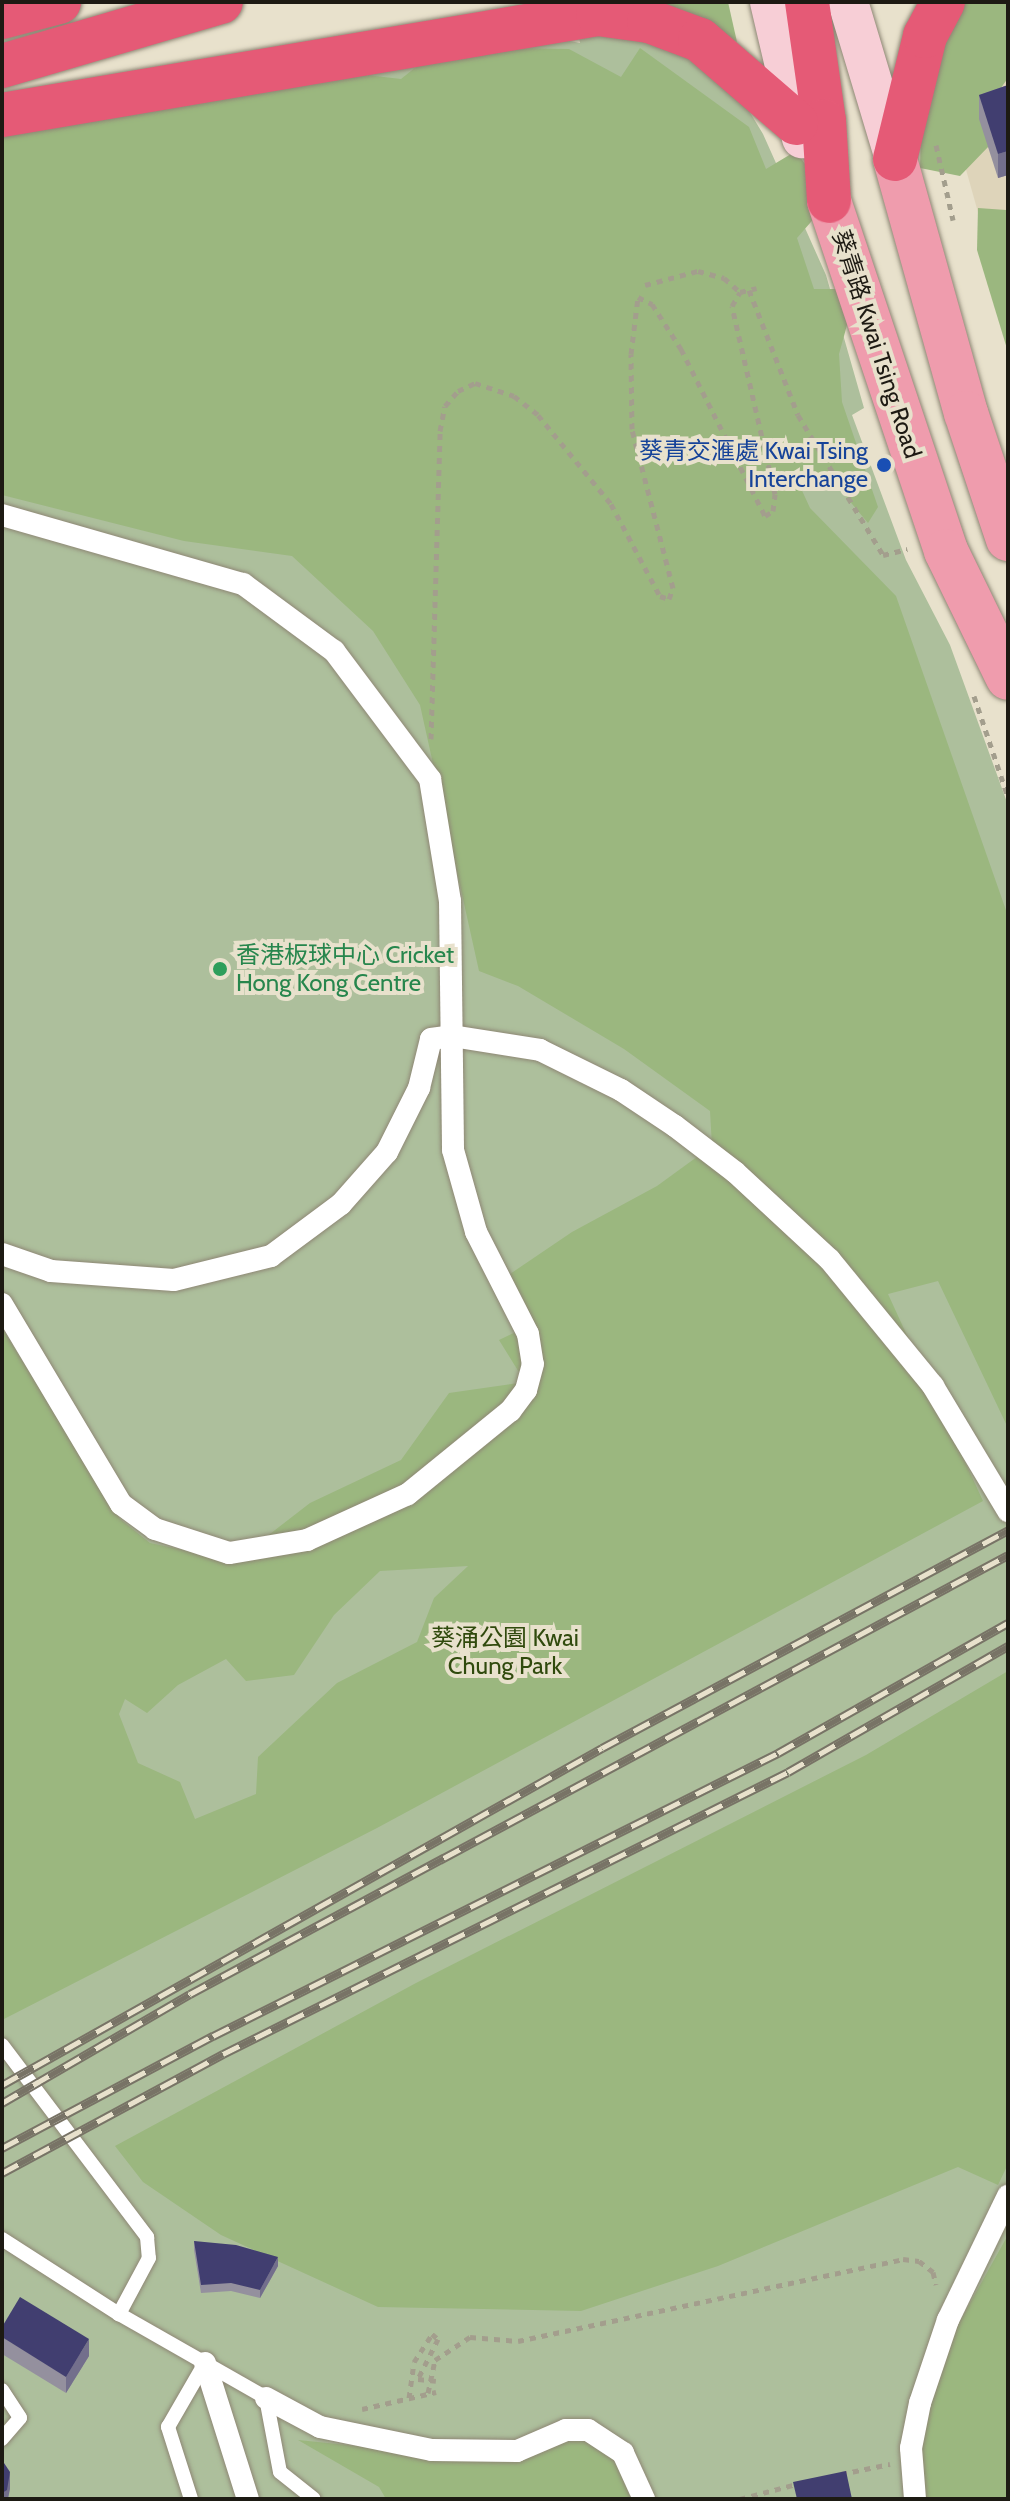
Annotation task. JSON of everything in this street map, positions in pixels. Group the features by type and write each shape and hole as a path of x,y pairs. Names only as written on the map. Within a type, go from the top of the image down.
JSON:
{"highway":[{"path":"2,17 59,2"},
{"path":"2,66 221,2"},
{"path":"807,2 824,121 829,201"},
{"path":"895,159 925,36 943,2"},
{"path":"2,115 608,8 700,40 796,123"}],"main road":[{"name":"葵青路 Kwai Tsing Road","path":"770,2 796,123 829,201 946,551 1008,678"},
{"path":"848,2 966,413 1008,539"}],"street":[{"path":"2,515 243,584 334,651 430,779 450,901 456,1163 476,1232 528,1334 533,1364 526,1390 510,1411 408,1494 330,1532 256,1551 223,1551 155,1529 116,1498 2,1304"},
{"path":"2,1254 51,1271 174,1280 271,1256 341,1204 387,1152 419,1088 431,1039 452,1036 562,1058 646,1105 735,1172 830,1260 899,1339 960,1427 1008,1511"},
{"path":"915,2499 911,2464 916,2416 948,2320 1008,2196"},
{"path":"205,2363 248,2499"},
{"path":"266,2398 320,2427 432,2450 517,2451 566,2430 588,2430 623,2453 644,2499"}],"lane":[{"path":"2,2045 147,2237 149,2258 119,2314"},
{"path":"2,2239 119,2314 266,2398 280,2472 314,2499"},
{"path":"191,2499 168,2427 205,2363"},
{"path":"2,2390 20,2418 2,2439"}],"path":[{"path":"938,150 953,220"},
{"path":"645,285 698,271 724,278 740,292"},
{"path":"432,703 440,431 445,406 458,391 475,383 514,396 538,415 611,504 660,596 669,599 673,588 632,429 631,354 638,297 652,304 681,349 765,516 773,511 775,494 732,306 740,292 757,288"},
{"path":"749,290 798,415 883,555"},
{"path":"428,2393 428,2380 444,2350 470,2337 518,2341 903,2259 919,2261 933,2272 938,2294"},
{"path":"436,2381 418,2379 438,2339 432,2334 414,2362 410,2398 436,2392"},
{"path":"829,2476 911,2464"},
{"path":"740,2499 815,2479"}],"shaded area":[{"path":"1008,17 1008,319 965,166"}],"green space":[{"path":"667,2 728,2 737,42 664,5"},
{"path":"954,2 1008,2 1008,78 998,92 989,146 960,176 920,168 921,122"},
{"name":"葵涌公園 Kwai Chung Park","path":"578,32 663,39 731,81 763,134 826,275 864,408 852,415 906,560 950,645 1008,805 1008,2499 2,2499 2,141 556,38 580,43"},
{"path":"441,47 569,49 621,77 640,48 749,127 766,169 796,151 830,200 797,238 814,289 857,289 839,354 842,402 878,507 868,523 827,474 793,471 810,508 896,596 1008,916 1008,1428 938,1281 888,1294 983,1501 377,1828 2,2020 2,1328 120,1519 150,1543 235,1561 310,1503 401,1460 449,1393 525,1382 499,1340 528,1326 510,1274 572,1232 657,1186 712,1146 710,1111 624,1049 518,986 479,971 420,705 373,631 292,556 184,541 2,495 2,131 315,69 401,79","holes":["468,1566 434,1598 417,1642 337,1683 258,1757 256,1794 195,1819 180,1782 138,1763 119,1714 125,1699 147,1713 178,1685 226,1659 246,1681 294,1675 334,1615 380,1571"]},
{"path":"978,208 1006,210 1008,217 1008,352 977,250"},
{"path":"1008,1671 1008,2164 998,2185 958,2167 718,2266 581,2311 378,2307 221,2235 143,2182 115,2146 416,1983 866,1755"},
{"path":"1008,2235 1008,2499 919,2499 913,2443 932,2371"},
{"path":"573,2432 611,2450 633,2499 386,2499 379,2487 298,2440 464,2457"}],"building":[{"path":"1008,85 1008,151 998,154 979,95"},
{"path":"194,2241 236,2245 278,2257 260,2290 231,2283 201,2285"},
{"path":"20,2297 89,2339 66,2377 2,2337 2,2327"},
{"path":"2,2460 10,2472 7,2490 2,2493"},
{"path":"846,2471 852,2499 797,2499 793,2482"}],"railway":[{"path":"2,2085 602,1748 1008,1530"},
{"path":"2,2103 190,1994 1008,1555"},
{"path":"2,2148 213,2036 778,1753 1008,1623"},
{"path":"2,2173 223,2054 788,1772 1008,1646"}],"place":[{"name":"葵青交滙處 Kwai Tsing Interchange","path":"884,465"},
{"name":"香港板球中心 Cricket Hong Kong Centre","path":"220,969"}]}
